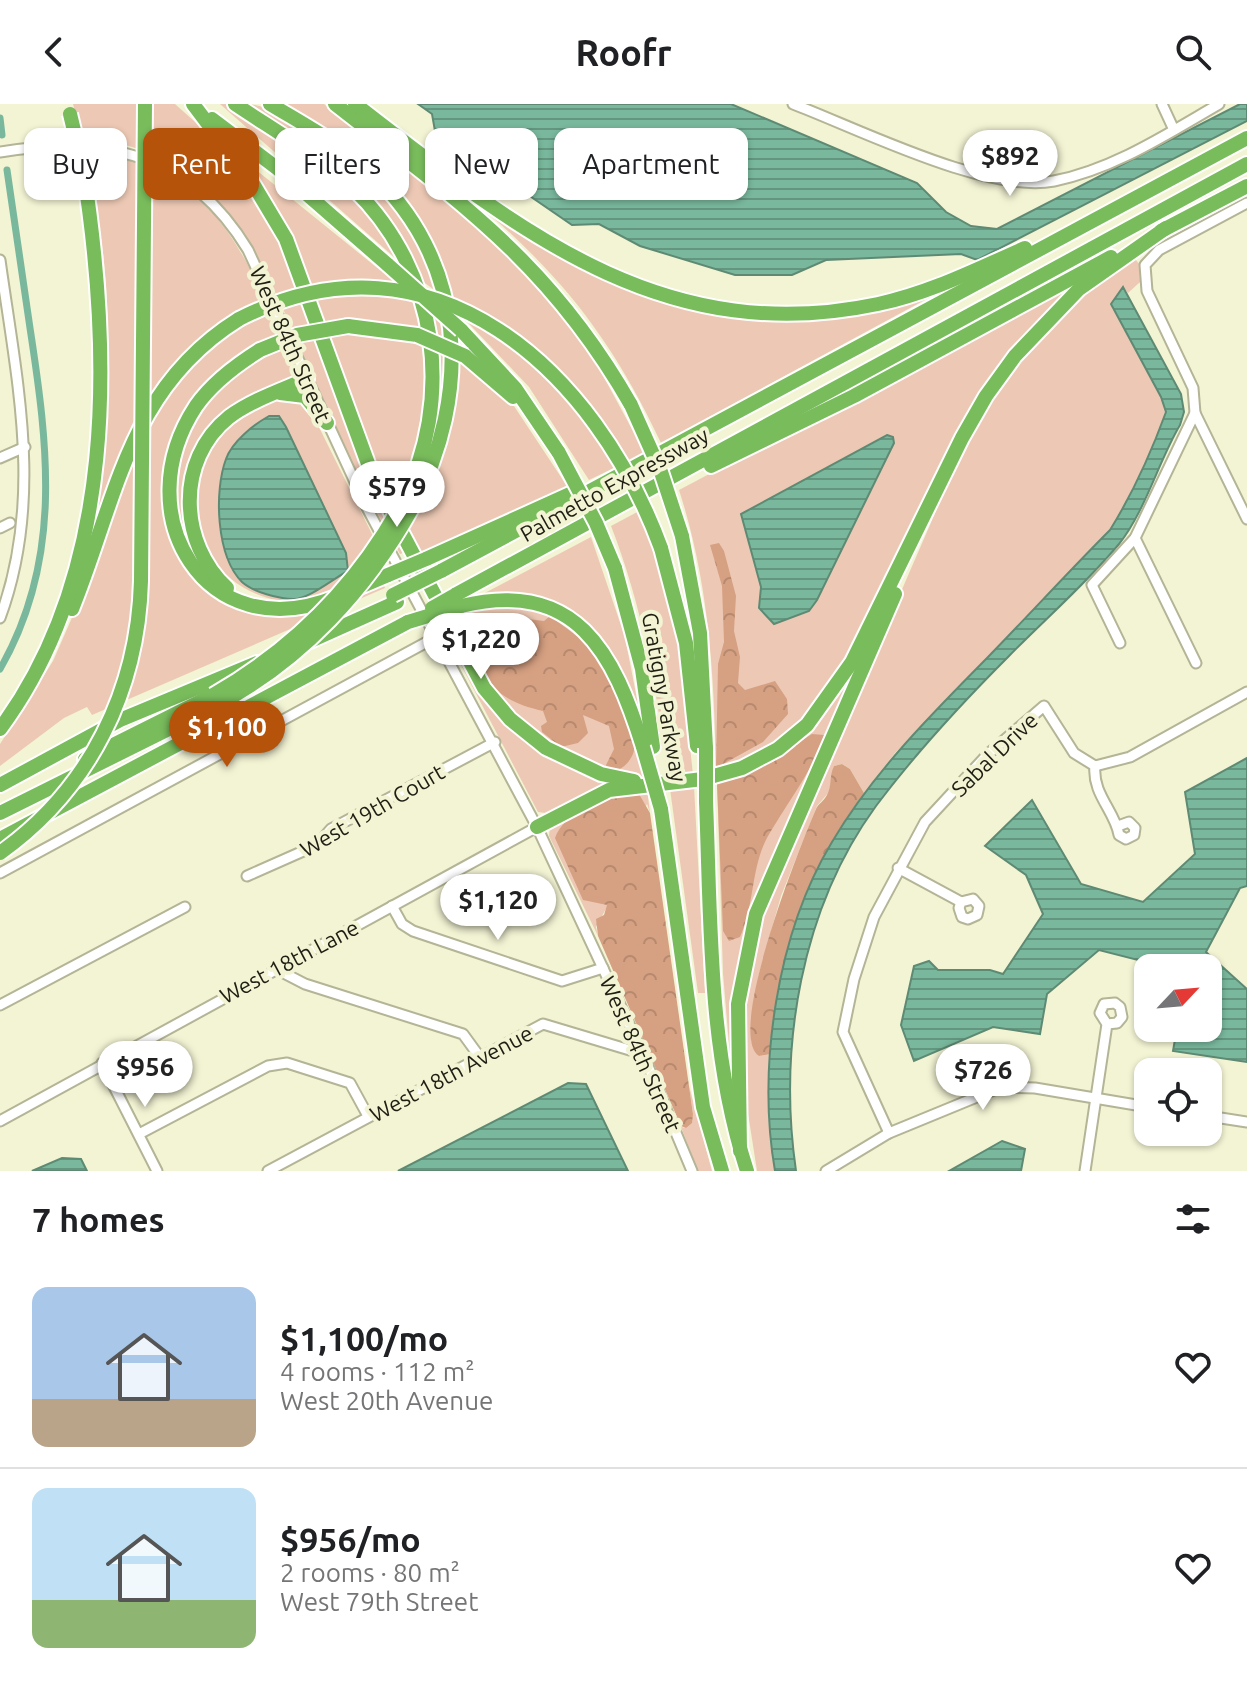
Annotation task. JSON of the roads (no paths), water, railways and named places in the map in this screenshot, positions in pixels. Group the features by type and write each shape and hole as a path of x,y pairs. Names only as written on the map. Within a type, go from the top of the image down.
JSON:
{"highway":[{"path":"0,853 28,832 72,785 107,728 134,652 141,581 145,104"},
{"path":"235,104 352,188 384,225 417,285 430,335 433,397 426,443 407,505"},
{"path":"0,813 216,700 275,654 320,614 361,567 407,505 436,458 450,407 453,344 440,280 411,220 379,180 342,149 270,104"},
{"name":"Gratigny Parkway","path":"335,104 468,207 517,252 581,326 631,405 657,461 682,536 700,633 701,749 714,997 721,1061 747,1171"},
{"path":"355,104 519,227 557,250 614,278 711,306 797,313 878,304 918,293 1071,233"},
{"path":"196,107 252,182 286,239 378,488 484,688 515,724 546,748 601,774 650,783"},
{"name":"Gratigny Parkway","path":"196,107 278,169 461,330 515,388 537,419 596,523 615,568 642,669 648,747 661,809 703,1107 722,1171"},
{"path":"41,662 64,608 77,565 97,433 99,308 83,168 68,109"},
{"name":"Palmetto Expressway","path":"0,776 137,704 395,598 443,574 1247,138"},
{"path":"443,574 1247,147"},
{"name":"Palmetto Expressway","path":"458,601 619,506 1247,164"},
{"path":"619,506 648,499 854,396 1247,186"},
{"path":"537,827 596,794 650,783 703,779 742,768 778,749 807,725 852,662 986,396 1050,317 1079,289 1166,228"},
{"path":"0,729 74,606 137,430 180,365 204,342 239,319 290,297 357,286 417,292 487,320 538,360 601,432 633,482 661,548 686,643 701,749"},
{"path":"537,419 465,356 417,335 348,326 297,335 260,350 215,383 191,414 175,452 169,509 182,551 206,581 238,603 271,609 306,607 636,468"},
{"path":"271,609 239,596 215,576 197,546 188,503 192,478 212,436 227,419 307,379"},
{"path":"272,395 288,391 305,396 327,423"},
{"path":"740,1151 738,1004 756,914 940,484"},
{"path":"0,785 145,709 395,598"},
{"path":"0,839 408,622 458,601 525,603 558,613 583,630 617,673 648,747"},
{"path":"0,803 216,700"}],"street":[{"path":"793,104 959,168 1018,182 1050,181 1102,167 1219,104"},
{"path":"1162,104 1174,130"},
{"name":"West 84th Street","path":"0,152 56,145 111,148 142,157 196,187 224,214 248,250 327,423 537,827 643,1054 692,1171"},
{"path":"1120,643 1092,585 1135,538 1195,413 1196,395 1147,291 1145,265 1159,250 1247,203"},
{"path":"0,260 25,447 22,533 0,618"},
{"path":"0,343 11,339"},
{"path":"1195,413 1247,519"},
{"path":"0,458 25,447"},
{"path":"1135,538 1196,663"},
{"path":"0,873 438,636"},
{"path":"1118,826 1093,782 1095,766 1130,757 1247,692"},
{"name":"Sabal Drive","path":"889,1133 843,1032 862,955 898,868 925,822 987,755 1044,706 1074,753 1095,766"},
{"name":"West 19th Court","path":"247,876 317,845 331,829 495,742"},
{"name":"West 18th Lane","path":"0,1121 274,968 537,827"},
{"path":"898,868 961,902"},
{"path":"392,906 402,924 413,931 562,981 603,968"},
{"path":"0,1005 185,907"},
{"path":"274,968 305,984 463,1034 479,1056"},
{"name":"West 18th Avenue","path":"268,1171 543,1024 643,1054"},
{"path":"1085,1171 1107,1024"},
{"path":"102,1063 157,1171"},
{"path":"139,1134 268,1066 287,1063 350,1083 368,1116"},
{"path":"826,1171 889,1133 1001,1087 1035,1088 1134,1105"},
{"path":"1222,1118 1247,1122"}],"waterway":[{"path":"0,118 2,135"},
{"path":"0,669 20,628 34,586 42,544 45,502 42,416 7,170"}]}
